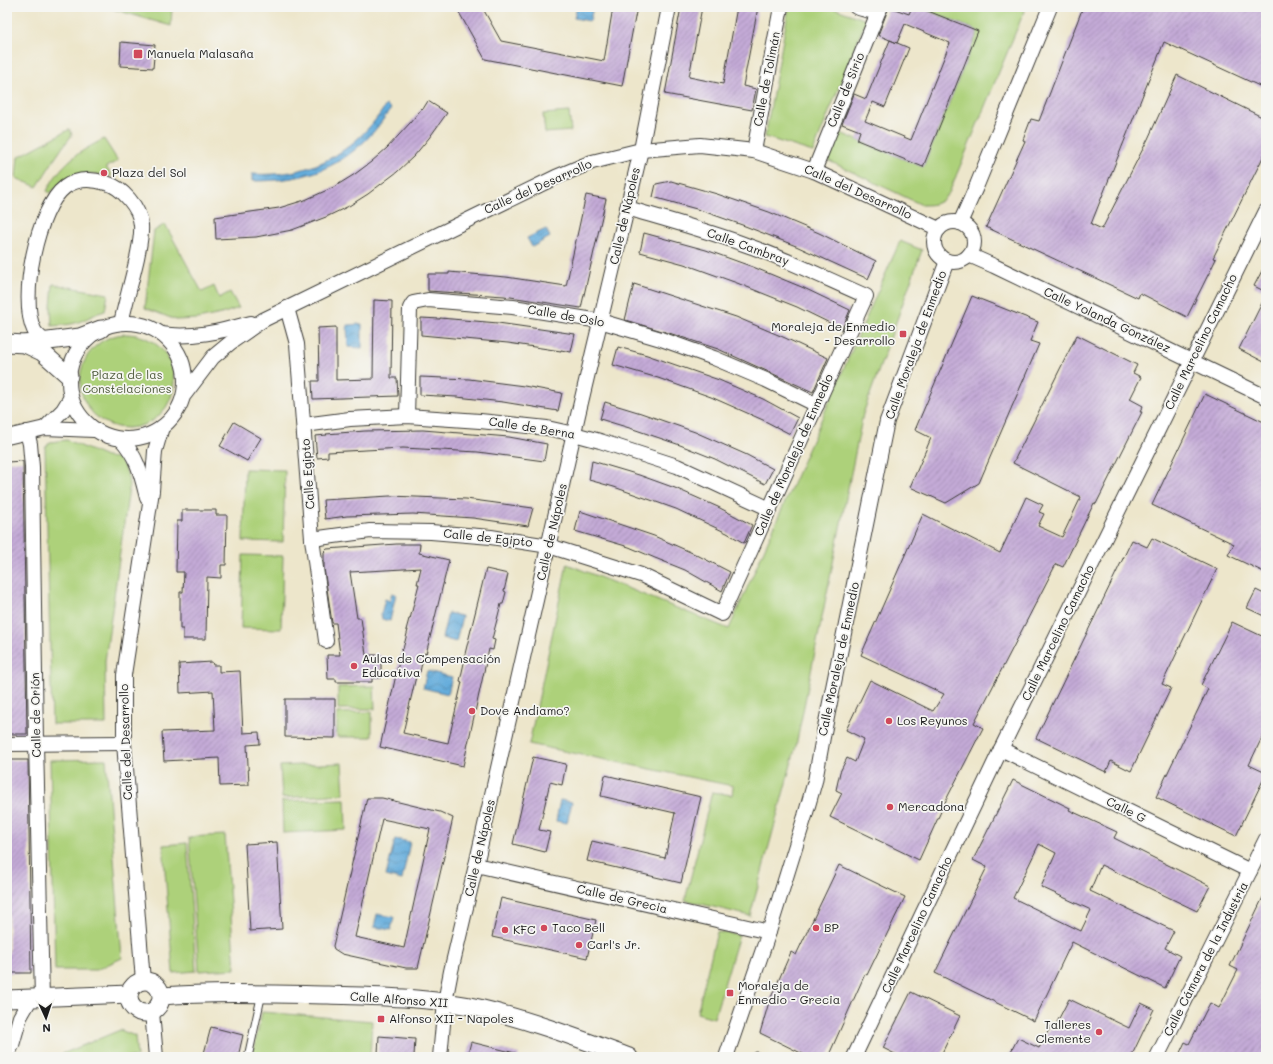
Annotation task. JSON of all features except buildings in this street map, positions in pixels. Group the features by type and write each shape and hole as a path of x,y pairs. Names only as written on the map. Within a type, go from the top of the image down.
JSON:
{"street":[{"name":"Calle de Nápoles","path":"440,1057 445,1002 451,971 600,320 641,150 669,7"},
{"name":"Calle de Tolimán","path":"754,151 781,7"},
{"path":"856,7 867,11 880,9"},
{"path":"960,223 1050,7"},
{"name":"Calle de Sirio","path":"814,171 880,9"},
{"name":"Calle del Desarrollo","path":"184,394 213,357 239,336 263,320 556,177 592,162 641,150 700,145 754,151 814,171 939,229"},
{"path":"44,342 34,330 30,314 29,289 37,238 44,218 53,200 66,186 80,180 94,179 111,184 124,192 136,209 141,223 141,237 121,323"},
{"name":"Calle Cambray","path":"627,208 690,226 749,246 866,296"},
{"name":"Calle Marcelino Camacho","path":"854,1057 1001,749 1266,211"},
{"path":"948,223 960,223 967,227 972,233 974,241 973,249 965,258 956,262 947,261 940,257 936,251 934,243 935,236 939,229 948,223"},
{"name":"Calle Yolanda González","path":"969,255 1266,397"},
{"name":"Calle Moraleja de Enmedio","path":"726,1057 769,932 815,781 887,421 947,261"},
{"name":"Calle de Moraleja de Enmedio","path":"722,614 866,296"},
{"name":"Calle de Oslo","path":"407,416 410,308 414,303 428,300 513,307 600,320 661,339 714,358 766,380 817,405"},
{"name":"Calle Egipto","path":"287,308 297,344 312,539 326,641"},
{"name":"Calle del Desarrollo","path":"161,334 194,336 263,320"},
{"path":"7,343 25,344 80,337 101,329 121,323 132,323 152,328 173,345 181,358 185,374 184,394 181,404 173,417 162,428 150,435 136,439 121,439 107,436 94,430 84,421 76,410 69,387 69,376 72,362 79,348 88,337 101,329"},
{"path":"25,344 42,352 69,376"},
{"path":"45,428 63,410 71,397"},
{"name":"Calle de Berna","path":"304,425 350,419 407,416 480,421 547,428 574,434 677,466 770,509"},
{"path":"7,437 45,428 94,430"},
{"name":"Calle del Desarrollo","path":"143,981 124,743 124,675 152,491 155,451 162,428"},
{"name":"Calle de Orión","path":"27,432 30,444 32,466 36,743 37,998"},
{"name":"Calle del Desarrollo","path":"121,439 130,449 140,469 149,504"},
{"name":"Calle de Egipto","path":"312,539 370,531 432,532 490,537 549,546 641,575 722,614"},
{"path":"7,744 124,743"},
{"name":"Calle G","path":"1001,749 1250,871"},
{"name":"Calle Cámara de la Industria","path":"1157,1057 1266,839"},
{"name":"Calle de Grecia","path":"476,865 769,932"},
{"path":"143,981 154,983 158,986 162,996 159,1006 152,1012 143,1014 135,1010 130,1003 129,994 134,985 143,981"},
{"path":"7,999 129,994"},
{"name":"Calle Alfonso XII","path":"162,996 262,994 351,996 445,1002 479,1008 531,1022 629,1057"},
{"path":"7,1056 12,1045 20,1017 37,998"},
{"path":"152,1012 156,1057"}],"lane":[{"path":"248,1057 262,994"}],"green space":[{"path":"106,7 172,7 171,26"},
{"path":"789,7 831,7 866,20 813,152 765,137"},
{"path":"918,7 1026,7 949,193 940,202 927,205 922,205 827,160 838,132 923,167 978,31"},
{"path":"569,112 571,131 545,133 543,114"},
{"path":"70,129 72,135 37,187 16,178 18,157"},
{"path":"104,139 118,161 106,167 112,176 87,173 66,179 50,193 47,191 58,173 71,159"},
{"path":"165,224 202,292 214,286 219,298 230,292 239,308 198,319 176,320 145,308 154,231"},
{"path":"900,241 922,250 863,414 796,746 750,916 685,900 712,792 732,795 733,786 529,744 567,564 729,629"},
{"path":"53,284 108,294 105,311 67,325 52,326 51,307"},
{"name":"Plaza de las Constelaciones","path":"127,334 145,338 160,348 170,363 174,381 170,399 160,414 145,424 127,428 109,424 94,414 84,399 80,381 84,363 94,348 109,338"},
{"path":"67,440 106,457 117,458 125,468 128,479 129,488 105,661 106,724 52,724 45,448 50,442"},
{"path":"245,469 285,470 283,542 243,541"},
{"path":"243,555 283,556 281,629 241,628"},
{"path":"374,686 375,709 338,709 338,687"},
{"path":"372,712 372,737 337,737 337,713"},
{"path":"106,759 122,958 96,970 55,970 50,760"},
{"path":"342,763 344,794 282,798 280,766"},
{"path":"345,799 346,830 283,833 282,801"},
{"path":"225,835 235,969 199,971 189,837"},
{"path":"187,843 196,971 173,973 163,845"},
{"path":"717,932 739,935 714,1018 697,1013"},
{"path":"262,1012 372,1021 370,1057 252,1057"},
{"path":"120,1030 135,1036 137,1057 55,1057"}],"water":[{"path":"577,7 593,7 590,21 574,18"},
{"path":"386,105 391,109 368,138 355,150 329,167 285,179 252,181 252,174 293,172 311,167 329,159 360,137 374,122"},
{"path":"546,229 550,237 532,247 527,238"},
{"path":"362,324 362,348 348,347 347,325"},
{"path":"392,593 396,594 390,621 382,619 381,614 385,599 390,601"},
{"path":"448,613 462,616 456,642 442,638"},
{"path":"427,671 452,677 448,694 423,688"},
{"path":"560,800 572,802 567,823 556,821"},
{"path":"395,839 410,842 402,880 386,876"},
{"path":"377,914 394,917 391,930 374,927"}],"place":[{"name":"Manuela Malasaña","path":"138,54"},
{"name":"Plaza del Sol","path":"104,173"},
{"name":"Moraleja de Enmedio - Desarrollo","path":"903,334"},
{"name":"Aulas de Compensación Educativa","path":"354,666"},
{"name":"Dove Andiamo?","path":"472,711"},
{"name":"Los Reyunos","path":"889,721"},
{"name":"Mercadona","path":"890,807"},
{"name":"Taco Bell","path":"544,928"},
{"name":"BP","path":"816,928"},
{"name":"KFC","path":"505,930"},
{"name":"Carl's Jr.","path":"579,945"},
{"name":"Moraleja de Enmedio - Grecia","path":"730,993"},
{"name":"Alfonso XII - Napoles","path":"381,1019"},
{"name":"Talleres Clemente","path":"1099,1032"}]}
